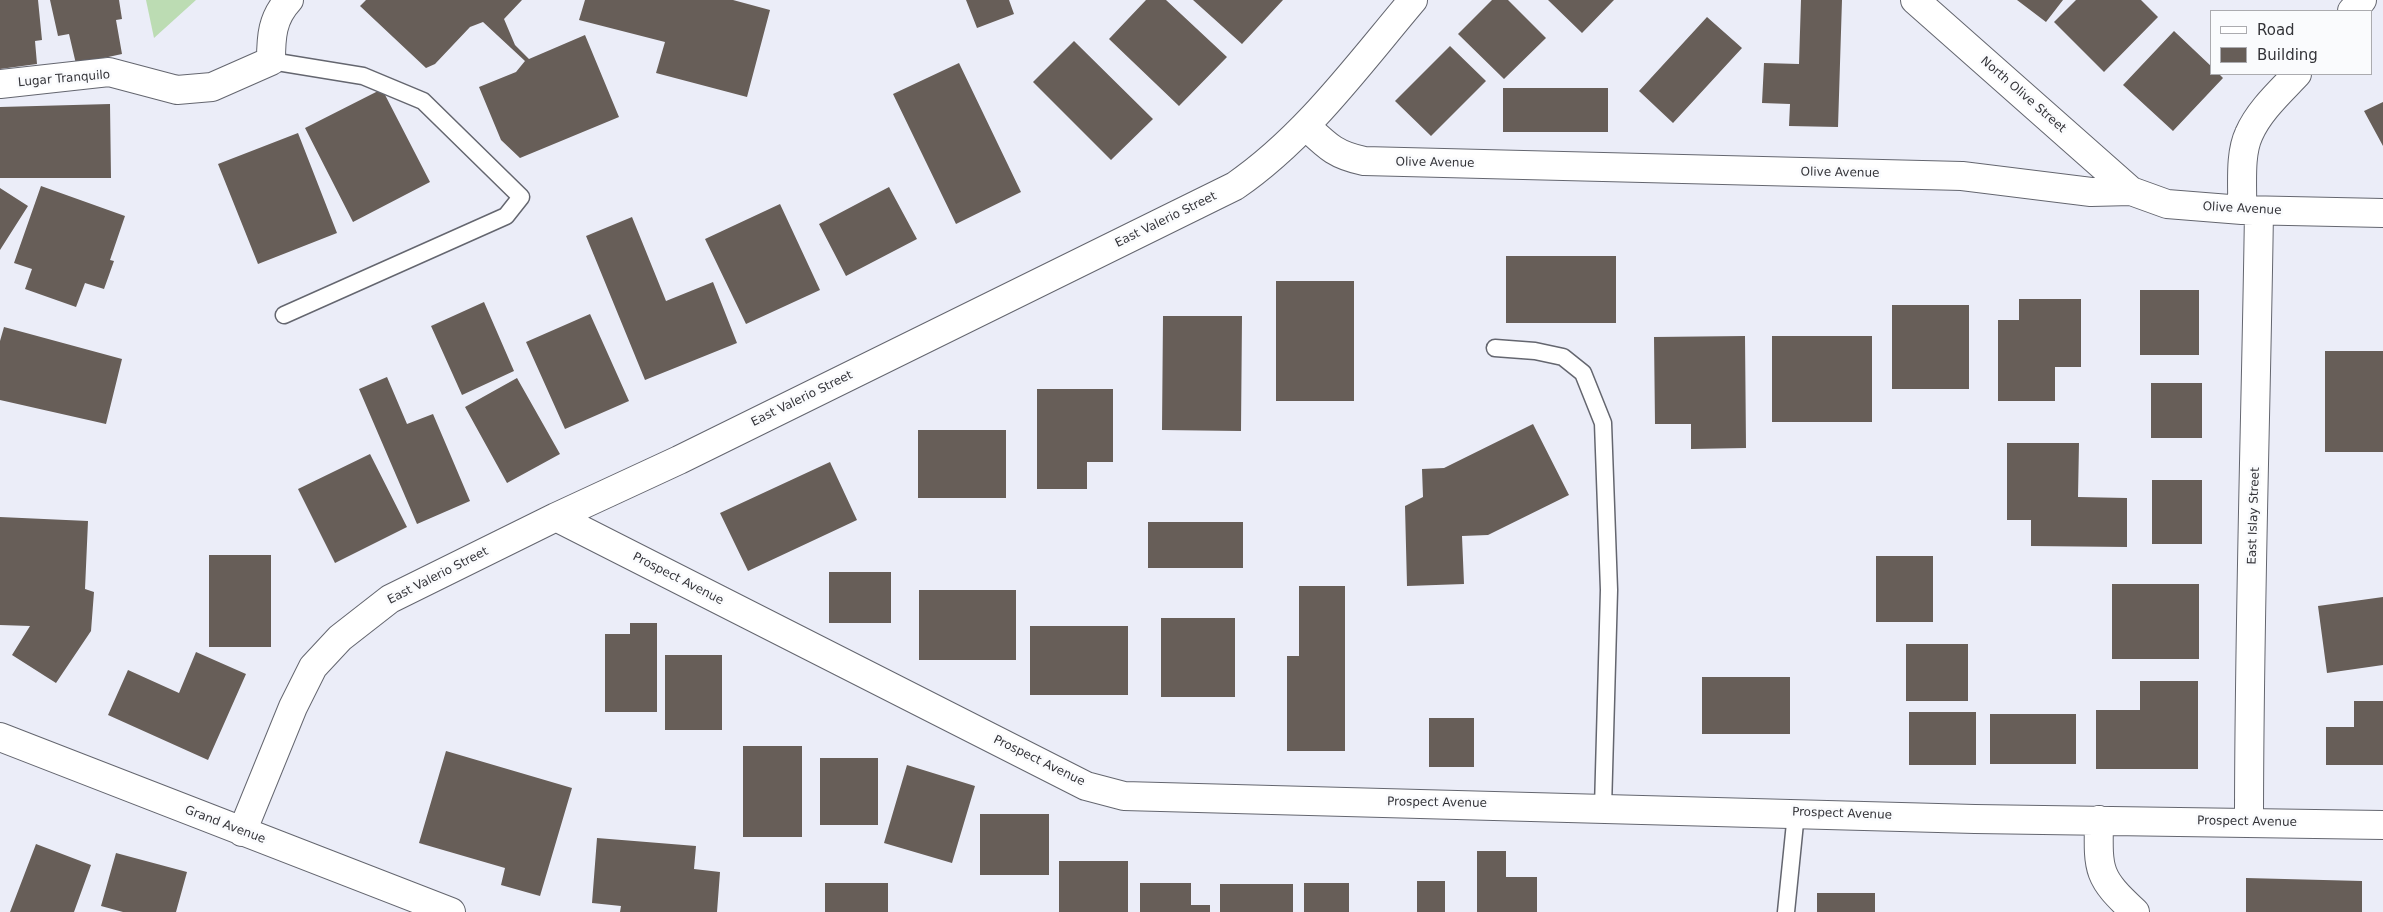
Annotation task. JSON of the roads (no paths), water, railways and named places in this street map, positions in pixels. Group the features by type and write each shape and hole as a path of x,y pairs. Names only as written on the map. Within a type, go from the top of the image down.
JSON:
{"street":[{"path":"271,61 271,34 280,10 289,0"},
{"name":"East Valerio Street","path":"242,832 293,707 313,667 340,638 390,599 556,517 679,460 1235,186 1263,167 1306,126 1414,0"},
{"name":"North Olive Street","path":"1915,0 2131,191"},
{"path":"2353,10 2362,0"},
{"name":"Lugar Tranquilo","path":"0,84 109,72 177,90 212,87 271,61"},
{"name":"East Islay Street","path":"2249,821 2249,659 2256,458 2250,211 2244,153 2248,135 2258,117 2296,75"},
{"name":"Olive Avenue","path":"1306,126 1328,148 1344,157 1364,161 1962,176 2091,192 2131,191 2167,204 2250,211 2383,213"},
{"name":"Prospect Avenue","path":"556,517 1086,786 1124,796 1975,819 2249,821 2383,825"},
{"name":"Grand Avenue","path":"0,737 451,912"},
{"path":"2099,820 2099,853 2102,873 2112,891 2135,912"}],"lane":[{"path":"271,61 363,76 423,101 521,196 506,216 284,315"},
{"path":"1495,348 1535,351 1563,357 1583,373 1603,423 1609,590 1603,808"},
{"path":"1786,912 1796,813"}]}
